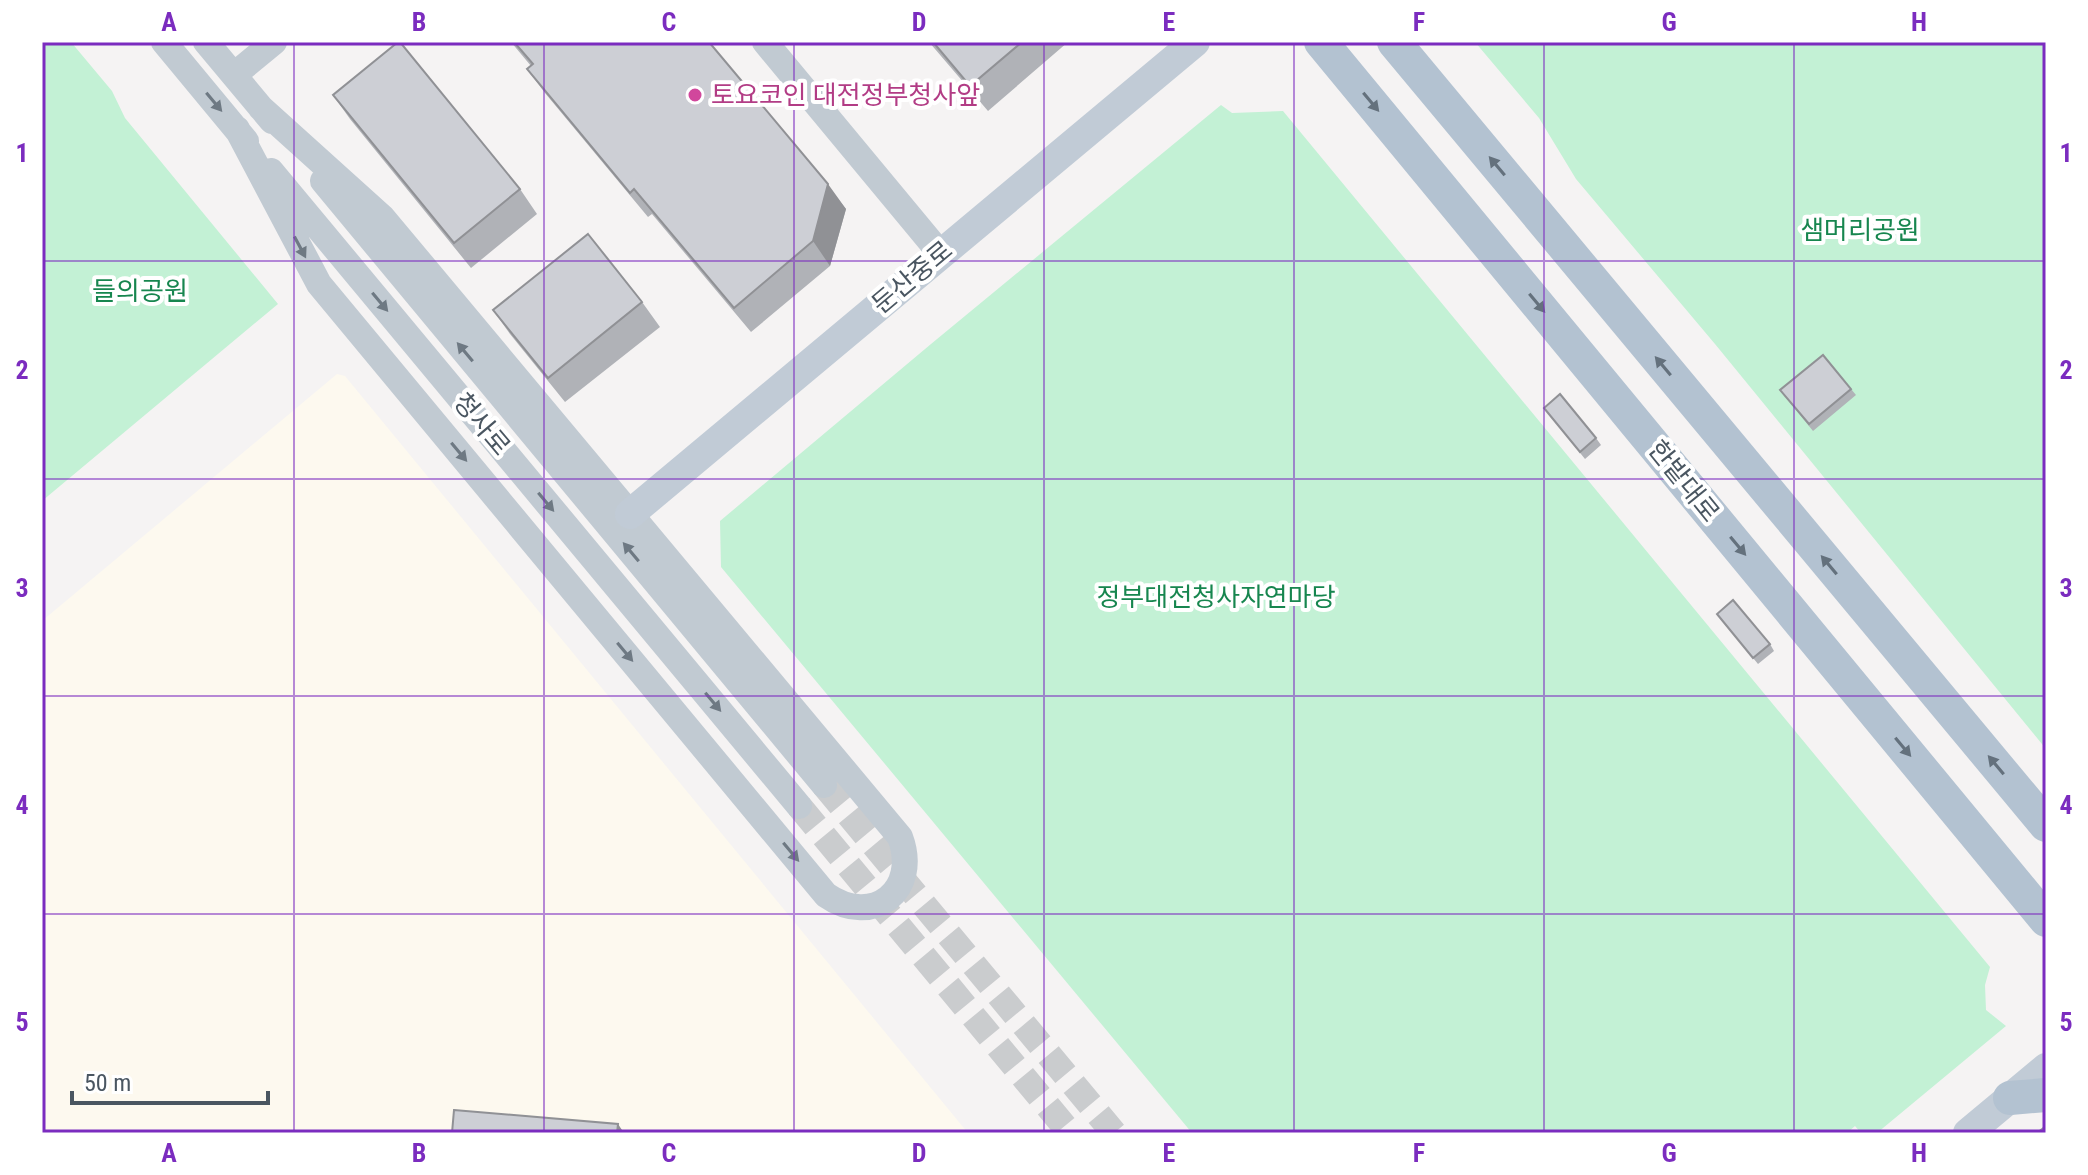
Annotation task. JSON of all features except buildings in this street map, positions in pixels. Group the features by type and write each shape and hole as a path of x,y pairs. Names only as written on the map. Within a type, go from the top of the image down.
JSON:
{"main road":[{"name":"둔산중로","path":"630,514 1195,42"},
{"name":"한밭대로","path":"1321,42 2046,920"},
{"path":"1394,42 2046,825"},
{"path":"1968,1133 2046,1068"},
{"path":"2010,1098 2046,1095"}],"street":[{"name":"청사로","path":"164,42 799,806"},
{"name":"청사로","path":"206,42 824,785"},
{"path":"234,75 274,42"},
{"path":"765,42 940,253"},
{"path":"237,129 319,284 826,895 838,904 853,908 882,902 894,893 906,866 900,837 383,218 261,108"}],"shaded area":[{"path":"337,374 345,376 968,1133 42,1133 42,621"}],"green space":[{"name":"들의공원","path":"42,42 71,42 112,91 125,118 278,304 42,501"},
{"name":"샘머리공원","path":"1475,42 2046,42 2046,749 1576,179 1539,118"},
{"name":"정부대전청사자연마당","path":"1221,105 1232,113 1283,111 1990,967 1985,985 1986,1010 2006,1026 1877,1133 1861,1133 1855,1126 1847,1133 1192,1133 721,567 720,521"}],"tunnel":[{"path":"824,785 1114,1133"},
{"path":"799,806 1070,1133"}],"place":[{"name":"토요코인 대전정부청사앞","path":"695,95"}]}
